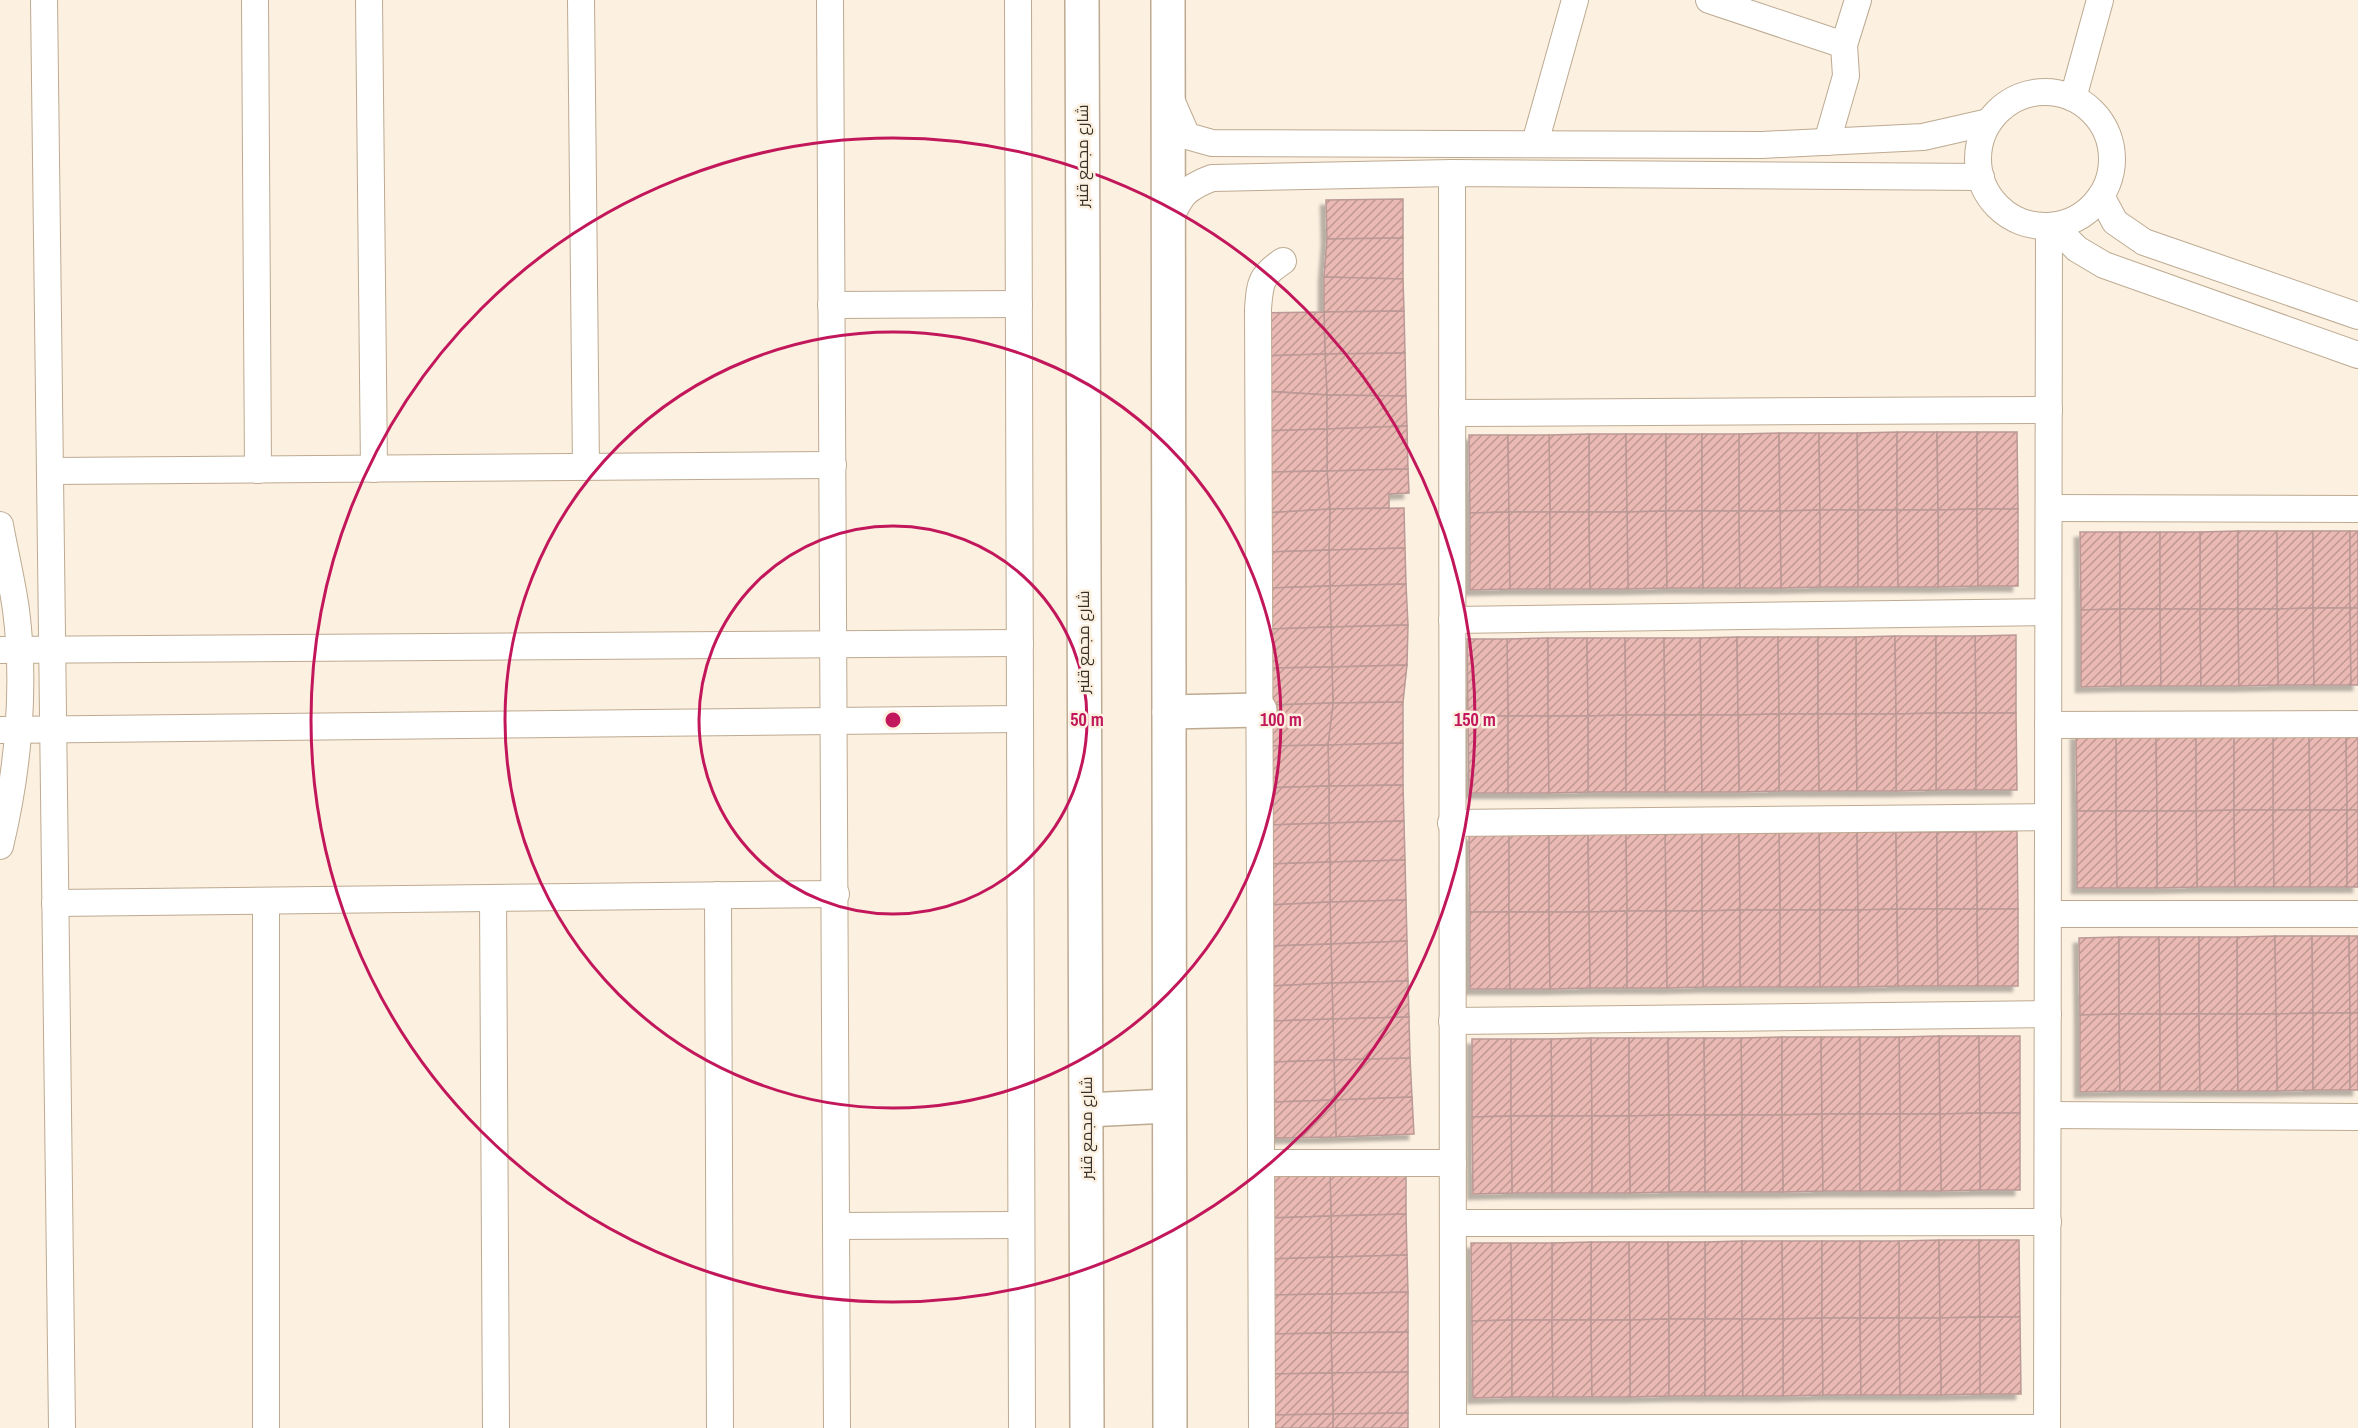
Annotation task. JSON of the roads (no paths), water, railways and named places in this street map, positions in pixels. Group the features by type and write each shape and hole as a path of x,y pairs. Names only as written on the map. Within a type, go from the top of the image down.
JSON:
{"main road":[{"name":"شارع مجمع قنبر","path":"1082,0 1087,1428"},
{"path":"1168,0 1170,1428"},
{"path":"1169,712 1260,710"},
{"path":"1087,1110 1168,1106"}],"street":[{"path":"44,0 62,1428"},
{"path":"255,0 258,470"},
{"path":"369,0 374,469"},
{"path":"581,0 586,467"},
{"path":"830,0 837,1428"},
{"path":"1018,0 1022,1428"},
{"path":"1535,143 1575,0"},
{"path":"1708,0 1844,45"},
{"path":"1827,142 1846,76 1844,45 1858,0"},
{"path":"2073,98 2100,0"},
{"path":"1169,92 1175,114 1187,136 1212,143 1762,146 1923,137 1989,122"},
{"path":"2055,92 2073,98 2090,108 2102,123 2110,141 2112,160 2109,179 2101,196 2088,211 2072,221 2051,226 2031,225 2006,214 1988,194 1981,177 1979,149 1989,122 2001,108 2018,98 2036,93 2055,92"},
{"path":"1646,144 1646,174"},
{"path":"1168,225 1177,201 1191,186 1212,178 1452,174 1981,177"},
{"path":"1452,174 1453,1428 2047,1428 2051,226"},
{"path":"2101,196 2115,222 2144,242 2358,315"},
{"path":"2051,226 2077,249 2104,266 2358,355"},
{"path":"1262,1428 1258,309 1260,287 1265,272 1283,261"},
{"path":"831,305 1019,304"},
{"path":"1452,413 2049,410"},
{"path":"50,471 832,465"},
{"path":"2049,508 2358,509"},
{"path":"0,525 16,612 9,650 9,730 13,792 0,846"},
{"path":"1452,620 2048,612"},
{"path":"9,650 1020,643"},
{"path":"9,730 1020,719"},
{"path":"2048,725 2358,724"},
{"path":"1451,823 2048,817"},
{"path":"55,903 836,894"},
{"path":"718,895 720,1428"},
{"path":"493,898 496,1428"},
{"path":"266,901 266,1428"},
{"path":"2048,914 2358,914"},
{"path":"1452,1021 2048,1014"},
{"path":"2048,1115 2358,1117"},
{"path":"1261,1162 1453,1163"},
{"path":"1453,1223 2048,1222"},
{"path":"837,1226 1022,1225"}]}
